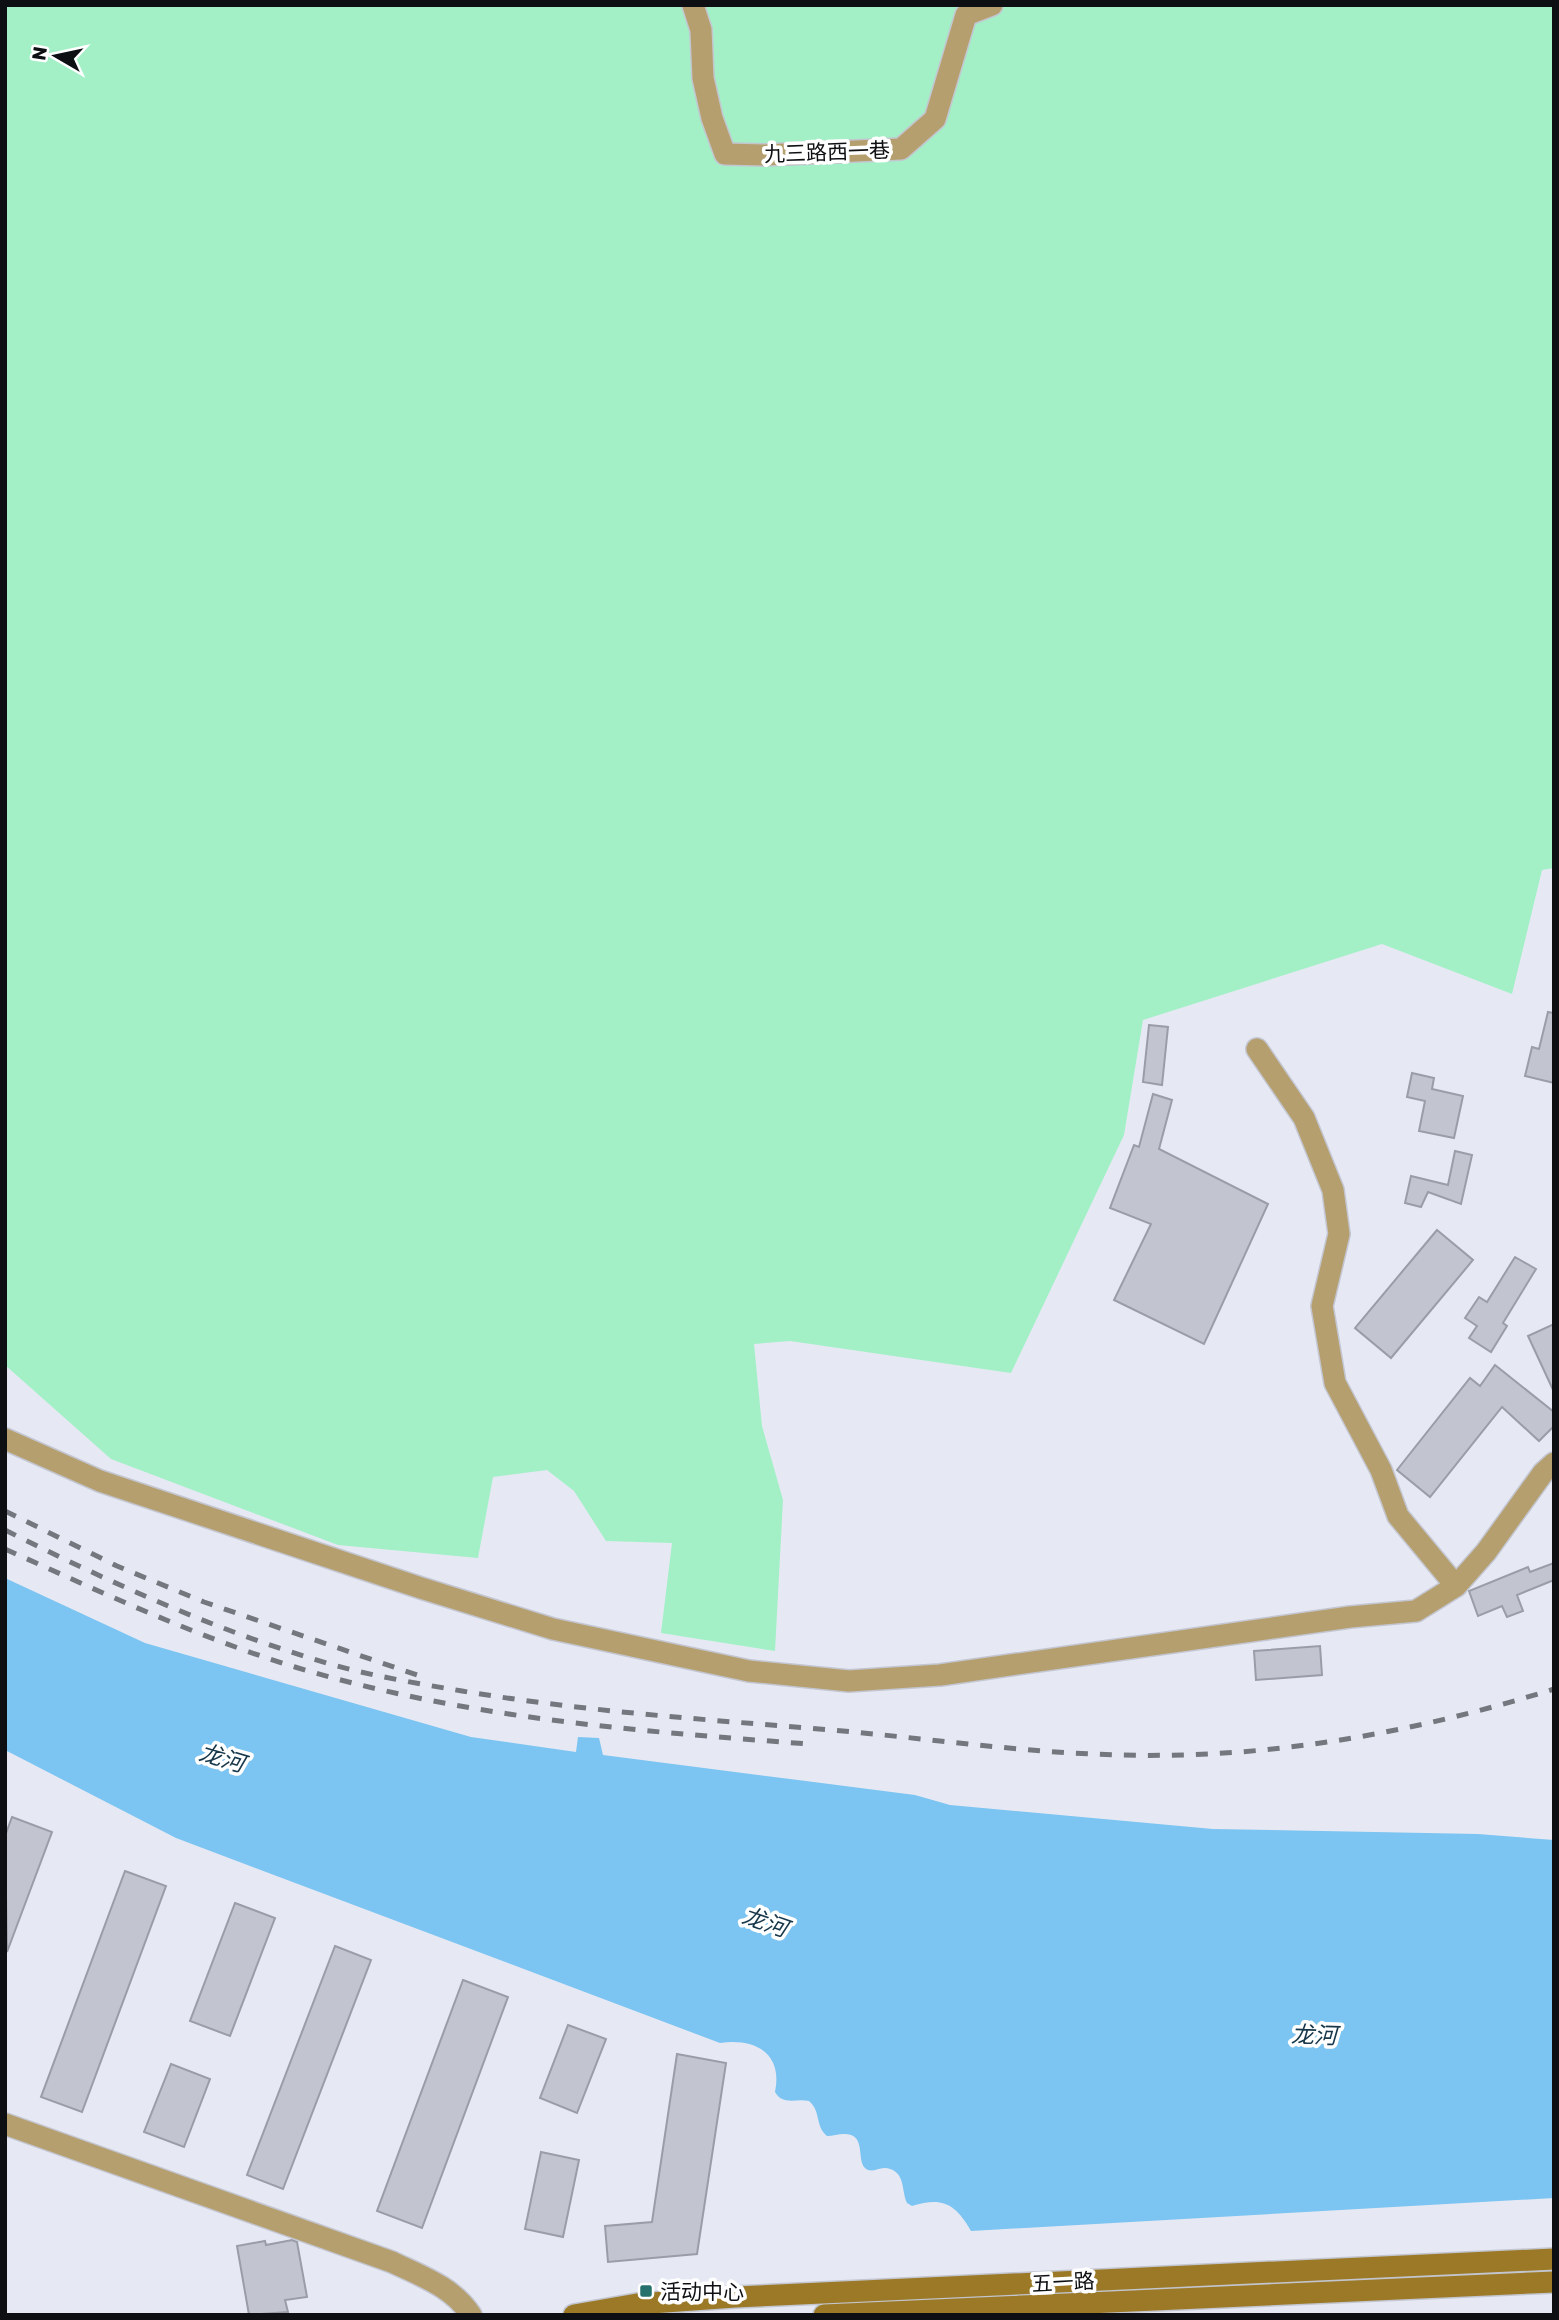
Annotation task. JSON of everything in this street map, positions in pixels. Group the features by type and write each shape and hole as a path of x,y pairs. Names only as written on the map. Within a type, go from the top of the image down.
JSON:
{"main road":[{"name":"五一路","path":"574,2315 686,2299 1554,2259"},
{"name":"五一路","path":"824,2315 1554,2282"}],"street":[{"name":"九三路西一巷","path":"693,5 701,30 703,78 712,118 725,154 764,155 901,149 935,119 966,15 992,5"},
{"path":"1256,1049 1304,1118 1333,1190 1339,1234 1322,1306 1335,1383 1381,1470 1398,1516 1455,1586"},
{"path":"5,1438 100,1481 553,1629 749,1671 849,1681 940,1675 1350,1617 1416,1611 1455,1586 1486,1552 1543,1473 1554,1463"},
{"path":"5,2124 393,2262 448,2290 464,2304 471,2315"}],"green space":[{"path":"5,5 1554,5 1554,868 1542,870 1512,994 1382,944 1143,1020 1124,1135 1011,1373 790,1341 754,1344 762,1426 783,1500 775,1651 661,1633 672,1543 606,1541 574,1491 547,1470 493,1477 478,1558 338,1545 111,1459 5,1365"}],"water":[{"name":"龙河","path":"5,1578 145,1643 471,1737 576,1752 578,1737 599,1738 603,1755 915,1795 950,1805 1213,1829 1478,1834 1554,1840 1554,2198 971,2231 959,2214 947,2205 932,2202 912,2206 907,2203 897,2173 886,2168 865,2168 856,2138 844,2134 827,2136 809,2101 786,2100 778,2096 775,2092 775,2067 764,2051 755,2046 733,2042 720,2043 176,1838 5,1750"}],"building":[{"path":"1548,1012 1554,1013 1554,1083 1525,1076 1532,1047 1539,1049"},
{"path":"1149,1025 1168,1027 1162,1085 1143,1082"},
{"path":"1412,1073 1434,1078 1432,1089 1463,1096 1454,1138 1419,1131 1425,1101 1407,1097"},
{"path":"1153,1094 1172,1100 1159,1149 1268,1204 1204,1344 1114,1300 1151,1224 1110,1208 1134,1145 1139,1147"},
{"path":"1455,1151 1472,1155 1461,1204 1428,1192 1421,1207 1405,1203 1411,1176 1448,1185"},
{"path":"1437,1230 1473,1260 1391,1358 1355,1328"},
{"path":"1515,1257 1536,1269 1503,1323 1507,1326 1491,1352 1469,1338 1477,1326 1465,1318 1479,1297 1487,1302"},
{"path":"1554,1324 1554,1392 1528,1336"},
{"path":"1495,1365 1554,1412 1554,1426 1539,1441 1502,1407 1430,1497 1397,1470 1470,1378 1480,1386"},
{"path":"1554,1563 1554,1580 1517,1595 1523,1611 1507,1617 1502,1606 1478,1616 1469,1591 1528,1567 1530,1572"},
{"path":"1320,1646 1322,1675 1256,1680 1254,1651"},
{"path":"12,1817 52,1832 7,1952 5,1836"},
{"path":"125,1871 166,1886 82,2112 41,2097"},
{"path":"235,1903 275,1918 230,2036 190,2021"},
{"path":"335,1946 371,1960 283,2189 247,2175"},
{"path":"463,1980 508,1997 422,2228 377,2211"},
{"path":"568,2025 606,2039 577,2113 540,2098"},
{"path":"677,2054 726,2063 697,2254 608,2262 605,2226 652,2222"},
{"path":"171,2064 210,2079 184,2147 144,2132"},
{"path":"541,2152 579,2160 563,2237 525,2229"},
{"path":"292,2240 297,2242 307,2297 285,2300 288,2312 249,2315 237,2246 265,2241 266,2245"}],"railway":[{"path":"5,1511 117,1566 204,1602 417,1675"},
{"path":"5,1530 209,1623 337,1666 462,1691 640,1714 1084,1754 1177,1755 1232,1753 1340,1740 1448,1718 1554,1689"},
{"path":"5,1549 221,1642 295,1667 358,1684 422,1699 550,1720 809,1744"}],"place":[{"name":"活动中心","path":"646,2291"}]}
